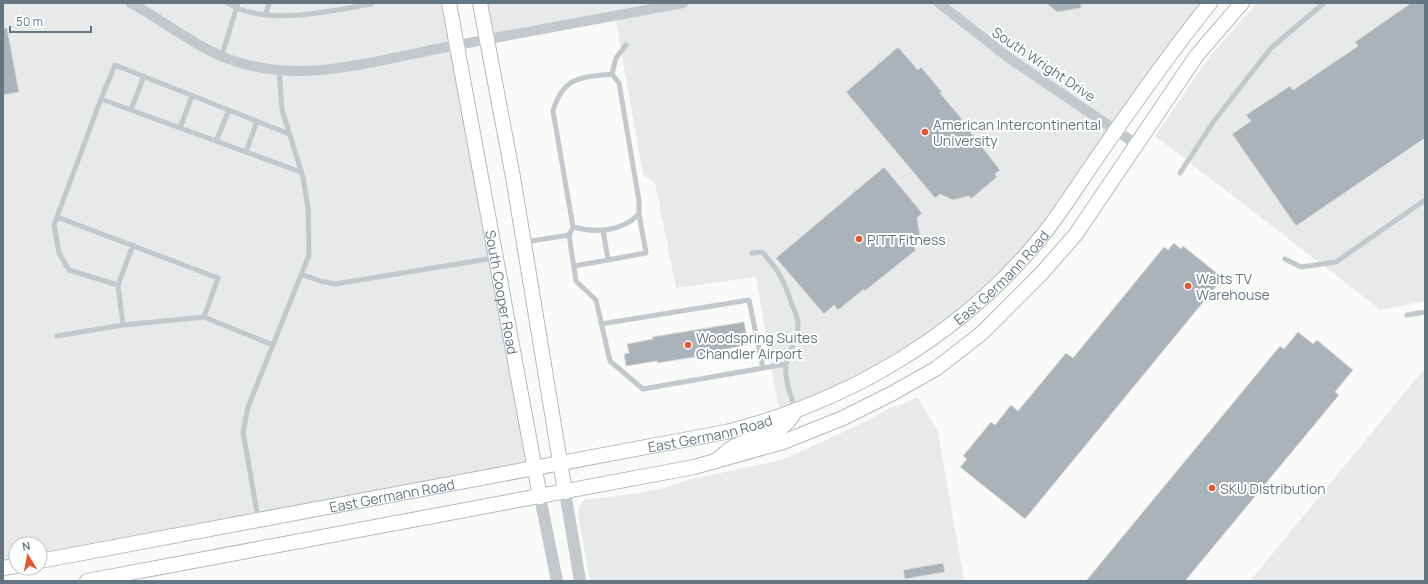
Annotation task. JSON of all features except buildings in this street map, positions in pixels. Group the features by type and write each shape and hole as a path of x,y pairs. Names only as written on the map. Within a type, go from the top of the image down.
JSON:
{"main road":[{"name":"South Cooper Road","path":"449,3 540,497"},
{"name":"South Cooper Road","path":"480,3 524,242 565,492"},
{"name":"East Germann Road","path":"48,559 726,432 766,422 863,381 896,363 933,339 964,314 1019,263 1046,231 1168,57 1210,3"},
{"name":"East Germann Road","path":"87,581 540,497 715,462 753,452 811,432 893,393 937,368 982,333 1042,273 1076,234 1197,55 1242,3"},
{"path":"715,462 733,447 779,430 789,423 796,410"}],"street":[{"path":"131,3 233,61 279,70 311,71 343,68 487,39 683,3"},
{"name":"South Wright Drive","path":"939,3 1009,58 1136,144"},
{"name":"South Cooper Road","path":"565,492 580,581"},
{"name":"South Cooper Road","path":"540,497 557,581"}],"lane":[{"path":"228,3 266,14 288,17 371,4 370,3"},
{"path":"266,14 269,3"},
{"path":"1180,173 1214,122 1271,48 1324,3"},
{"path":"222,56 237,6"},
{"path":"612,74 616,58 626,45"},
{"path":"118,285 69,270 59,253 54,225 115,65 289,134"},
{"path":"258,520 243,432 248,406 309,255 308,208 301,172 282,110 279,70"},
{"path":"574,266 646,253 638,214 639,201 619,83 612,74"},
{"path":"612,74 589,76 568,84 557,96 553,111 573,227 569,235 576,281 596,300 610,361 643,389 786,364"},
{"path":"131,110 144,76"},
{"path":"180,128 192,96"},
{"path":"101,99 301,172"},
{"path":"216,141 229,110"},
{"path":"246,152 257,121"},
{"path":"1285,259 1300,267 1336,262 1425,200"},
{"path":"573,227 590,231 623,226 638,214"},
{"path":"57,217 218,278 204,317"},
{"path":"603,230 608,260"},
{"path":"524,242 569,235"},
{"path":"123,325 118,285 133,245"},
{"path":"752,252 762,252 775,266 783,279 794,309 798,326 786,364 788,385 796,410"},
{"path":"301,274 320,281 335,284 495,257"},
{"path":"601,324 749,300 763,368"},
{"path":"1407,315 1425,312"},
{"path":"56,336 123,325 204,317 273,345"}],"shaded area":[{"path":"3,3 448,3 535,468 48,559 48,536 8,536 8,567 3,568"},
{"path":"480,3 1210,3 1046,231 933,339 780,416 756,277 676,288 655,183 643,175 615,16 487,39"},
{"path":"1257,3 1425,3 1425,301 1381,310 1155,136 1210,56"},
{"path":"1425,368 1425,581 1250,581"},
{"path":"917,397 938,431 964,581 590,581 578,514 579,507 584,500 639,493 672,486 687,480 782,460 867,421 894,406 901,405"}],"place":[{"name":"American Intercontinental University","path":"925,132"},
{"name":"PITT Fitness","path":"859,239"},
{"name":"Walts TV Warehouse","path":"1188,286"},
{"name":"Woodspring Suites Chandler Airport","path":"688,345"},
{"name":"SKU Distribution","path":"1212,488"}]}
